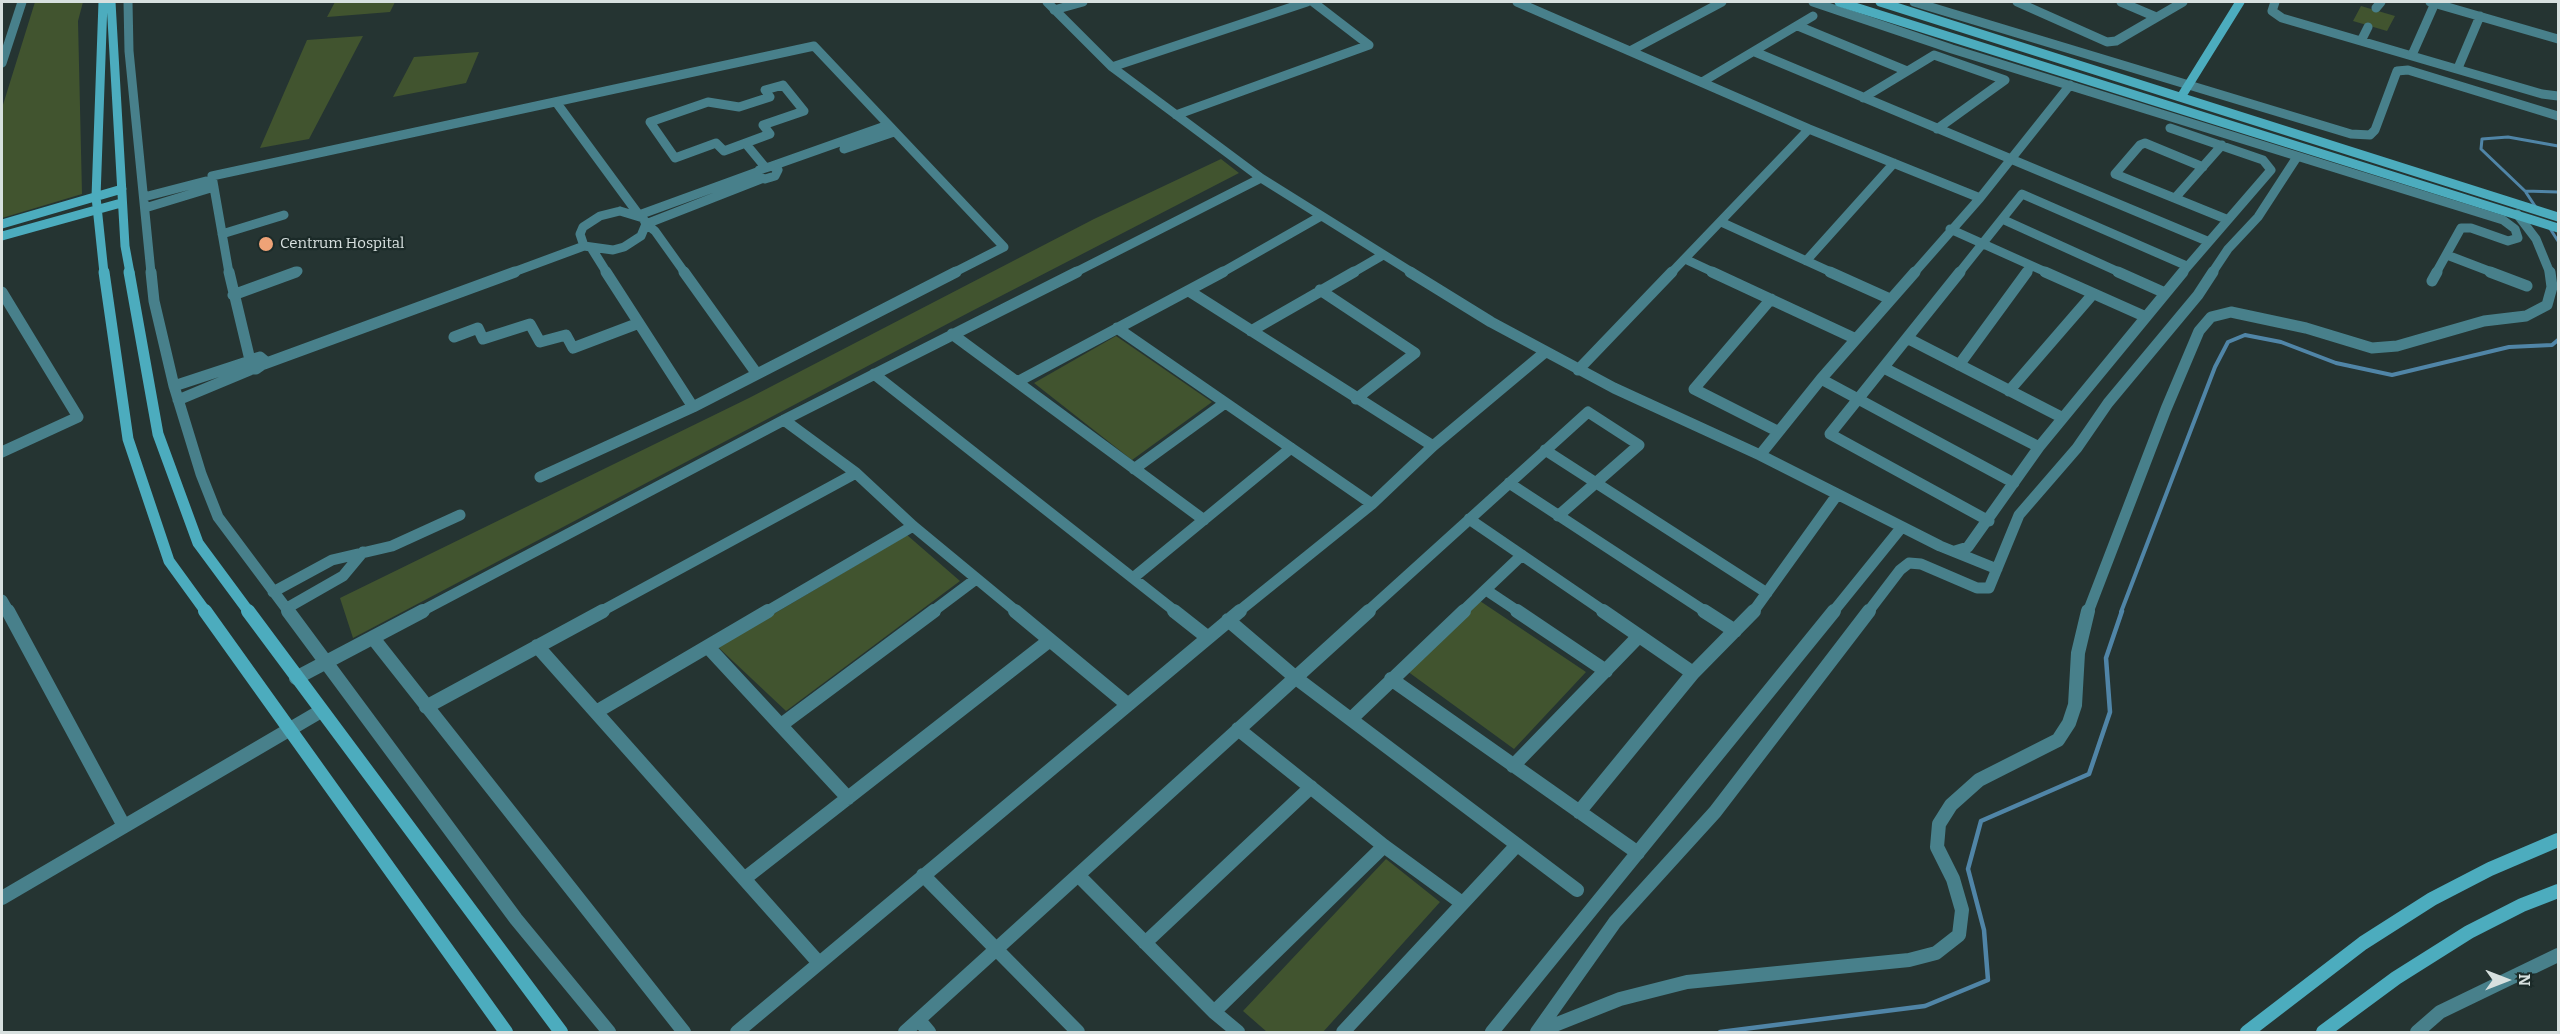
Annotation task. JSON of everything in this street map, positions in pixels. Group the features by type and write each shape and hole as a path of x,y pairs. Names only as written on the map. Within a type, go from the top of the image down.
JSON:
{"street":[{"path":"2,63 22,2"},
{"path":"103,2 96,196 101,253 128,439 169,561 506,1032"},
{"path":"111,2 125,246 158,434 198,543 561,1032"},
{"path":"128,2 129,51 154,301 178,400 201,474 218,517 516,919 609,1032"},
{"path":"1047,2 1112,67 1262,177 1383,255 1544,353 1760,455 1901,528 1997,569"},
{"path":"1054,10 1083,2"},
{"path":"1112,67 1289,4 1307,2"},
{"path":"1176,115 1369,45 1313,2"},
{"path":"1517,2 1809,129 1980,198"},
{"path":"1630,51 1722,2"},
{"path":"1813,2 2070,86 2503,220 2511,225 2518,238 2508,241 2472,228 2461,228 2432,281"},
{"path":"1839,2 2559,228"},
{"path":"1880,2 2559,217"},
{"path":"1914,2 2361,136 2370,135 2375,130 2397,71 2408,70 2559,116"},
{"path":"2017,2 2107,42 2116,41 2183,2"},
{"path":"2121,2 2156,17"},
{"path":"2181,96 2240,2"},
{"path":"2275,2 2272,8 2277,15 2542,94 2559,96"},
{"path":"2412,55 2432,2 2559,39"},
{"path":"2458,2 2559,31"},
{"path":"1702,82 1813,16"},
{"path":"2458,68 2480,16"},
{"path":"1798,26 1907,71"},
{"path":"2361,41 2368,27"},
{"path":"249,364 233,295 212,176 814,46 1004,247 693,407 540,477"},
{"path":"1755,52 2207,241"},
{"path":"1863,98 1934,55 2005,80 1937,129"},
{"path":"783,85 804,111 764,125 770,134 746,144 724,151 716,143 675,158 650,122 708,102 739,107 770,98 765,90 783,85"},
{"path":"1760,455 1777,431 1980,198 2070,86"},
{"path":"556,102 642,220 655,231 757,374"},
{"path":"693,407 585,245 583,227 600,216 620,211 642,220 767,171 891,128"},
{"path":"1955,551 1968,547 2039,447 2207,241 2271,170 2263,160 2170,128"},
{"path":"1578,370 1809,129"},
{"path":"746,144 767,171"},
{"path":"2203,167 2145,144 2140,145 2116,170 2115,174 2226,219"},
{"path":"2175,198 2222,145"},
{"path":"1537,1032 1615,922 1715,812 1900,570 1909,563 1921,564 1977,588 1989,588 2019,514 2077,448 2108,403 2198,295 2228,249 2258,217 2297,157"},
{"path":"1806,261 1894,163"},
{"path":"296,678 784,420 1262,177"},
{"path":"144,203 213,183"},
{"path":"2419,195 2426,185"},
{"path":"2,224 122,189"},
{"path":"1989,520 1830,434 2022,194 2187,266"},
{"path":"2,236 122,204"},
{"path":"222,234 284,215"},
{"path":"1537,1032 1620,999 1687,982 1909,960 1936,953 1959,935 1962,910 1953,879 1937,848 1939,824 1951,805 1979,780 2058,740 2069,723 2074,705 2078,653 2084,622 2199,331 2211,317 2232,312 2306,328 2372,348 2397,346 2484,321 2526,316 2547,305 2552,287 2549,268 2522,215"},
{"path":"1017,382 1189,291 1321,216"},
{"path":"2002,219 2165,292"},
{"path":"174,386 264,361 585,245 613,250 624,247 641,236 642,220"},
{"path":"1721,222 1890,299"},
{"path":"1950,230 2146,317"},
{"path":"1251,331 1383,255"},
{"path":"2447,255 2527,286"},
{"path":"1685,259 1856,339"},
{"path":"1959,365 2031,266"},
{"path":"233,295 298,271"},
{"path":"1320,290 1415,353 1356,399"},
{"path":"1189,291 1433,446"},
{"path":"2,292 78,417 2,452"},
{"path":"2009,391 2093,294"},
{"path":"1771,299 1694,389 1777,431"},
{"path":"454,337 478,328 483,339 530,324 540,342 566,334 573,348 639,323"},
{"path":"1117,328 1372,504"},
{"path":"952,334 1204,520"},
{"path":"1907,338 2063,418"},
{"path":"737,1032 1207,637 1372,504 1433,446 1544,353"},
{"path":"178,400 249,364"},
{"path":"1884,368 2039,447"},
{"path":"874,374 1207,637"},
{"path":"1821,380 2013,483"},
{"path":"1134,469 1225,403"},
{"path":"905,1032 924,1026 996,949 1588,412 1640,445 1558,516"},
{"path":"784,420 856,473 912,526 1127,704"},
{"path":"1133,578 1291,448"},
{"path":"1545,450 1767,593"},
{"path":"426,707 856,473"},
{"path":"1509,483 1735,631"},
{"path":"1579,812 1693,673 1735,631 1767,593 1837,495"},
{"path":"273,592 332,560 392,546 460,515"},
{"path":"1469,519 1693,673"},
{"path":"596,712 912,526"},
{"path":"1492,1032 1901,528"},
{"path":"287,608 343,576 363,552"},
{"path":"1351,719 1521,555"},
{"path":"781,725 976,579"},
{"path":"1486,590 1606,671"},
{"path":"2,600 7,626 123,826"},
{"path":"1228,620 1296,678 1577,890"},
{"path":"1514,766 1639,636"},
{"path":"373,638 684,1032"},
{"path":"744,879 1050,640"},
{"path":"537,646 819,963"},
{"path":"708,647 849,798"},
{"path":"1391,679 1638,853"},
{"path":"2,898 321,711"},
{"path":"1238,729 1384,846 1462,903"},
{"path":"1145,943 1311,787"},
{"path":"2247,1032 2363,943 2432,899 2490,869 2559,840"},
{"path":"1343,1032 1517,845"},
{"path":"1214,1012 1384,846"},
{"path":"923,875 1078,1032"},
{"path":"1078,875 1214,1012 1238,1032"},
{"path":"2323,1032 2396,978 2469,932 2522,905 2559,891"},
{"path":"2423,1031 2440,1012 2559,955"}],"green space":[{"path":"35,2 83,2 78,21 82,194 2,218 2,108"},
{"path":"335,2 395,2 390,12 327,17"},
{"path":"2361,6 2395,16 2387,31 2353,21"},
{"path":"363,36 309,139 260,148 307,40"},
{"path":"479,52 466,83 393,97 414,57"},
{"path":"1221,159 1239,173 968,313 353,638 340,598 749,398 1094,219"},
{"path":"1116,336 1212,402 1132,460 1034,383"},
{"path":"907,535 960,581 786,711 718,647"},
{"path":"1480,601 1586,672 1514,749 1407,671"},
{"path":"1386,859 1440,902 1323,1032 1267,1032 1243,1011"}],"waterway":[{"path":"2525,191 2481,149 2482,139 2508,137 2558,146"},
{"path":"2525,191 2558,192"},
{"path":"2525,191 2537,209"},
{"path":"2549,227 2558,241"},
{"path":"2121,612 2215,367 2228,342 2245,335 2281,342 2336,363 2392,375 2509,347 2552,345 2558,340"},
{"path":"1720,1032 1925,1006 1988,980 1984,930 1968,869 1981,821 2089,774 2110,712 2106,658 2122,611"}],"place":[{"name":"Centrum Hospital","path":"266,244"}]}
